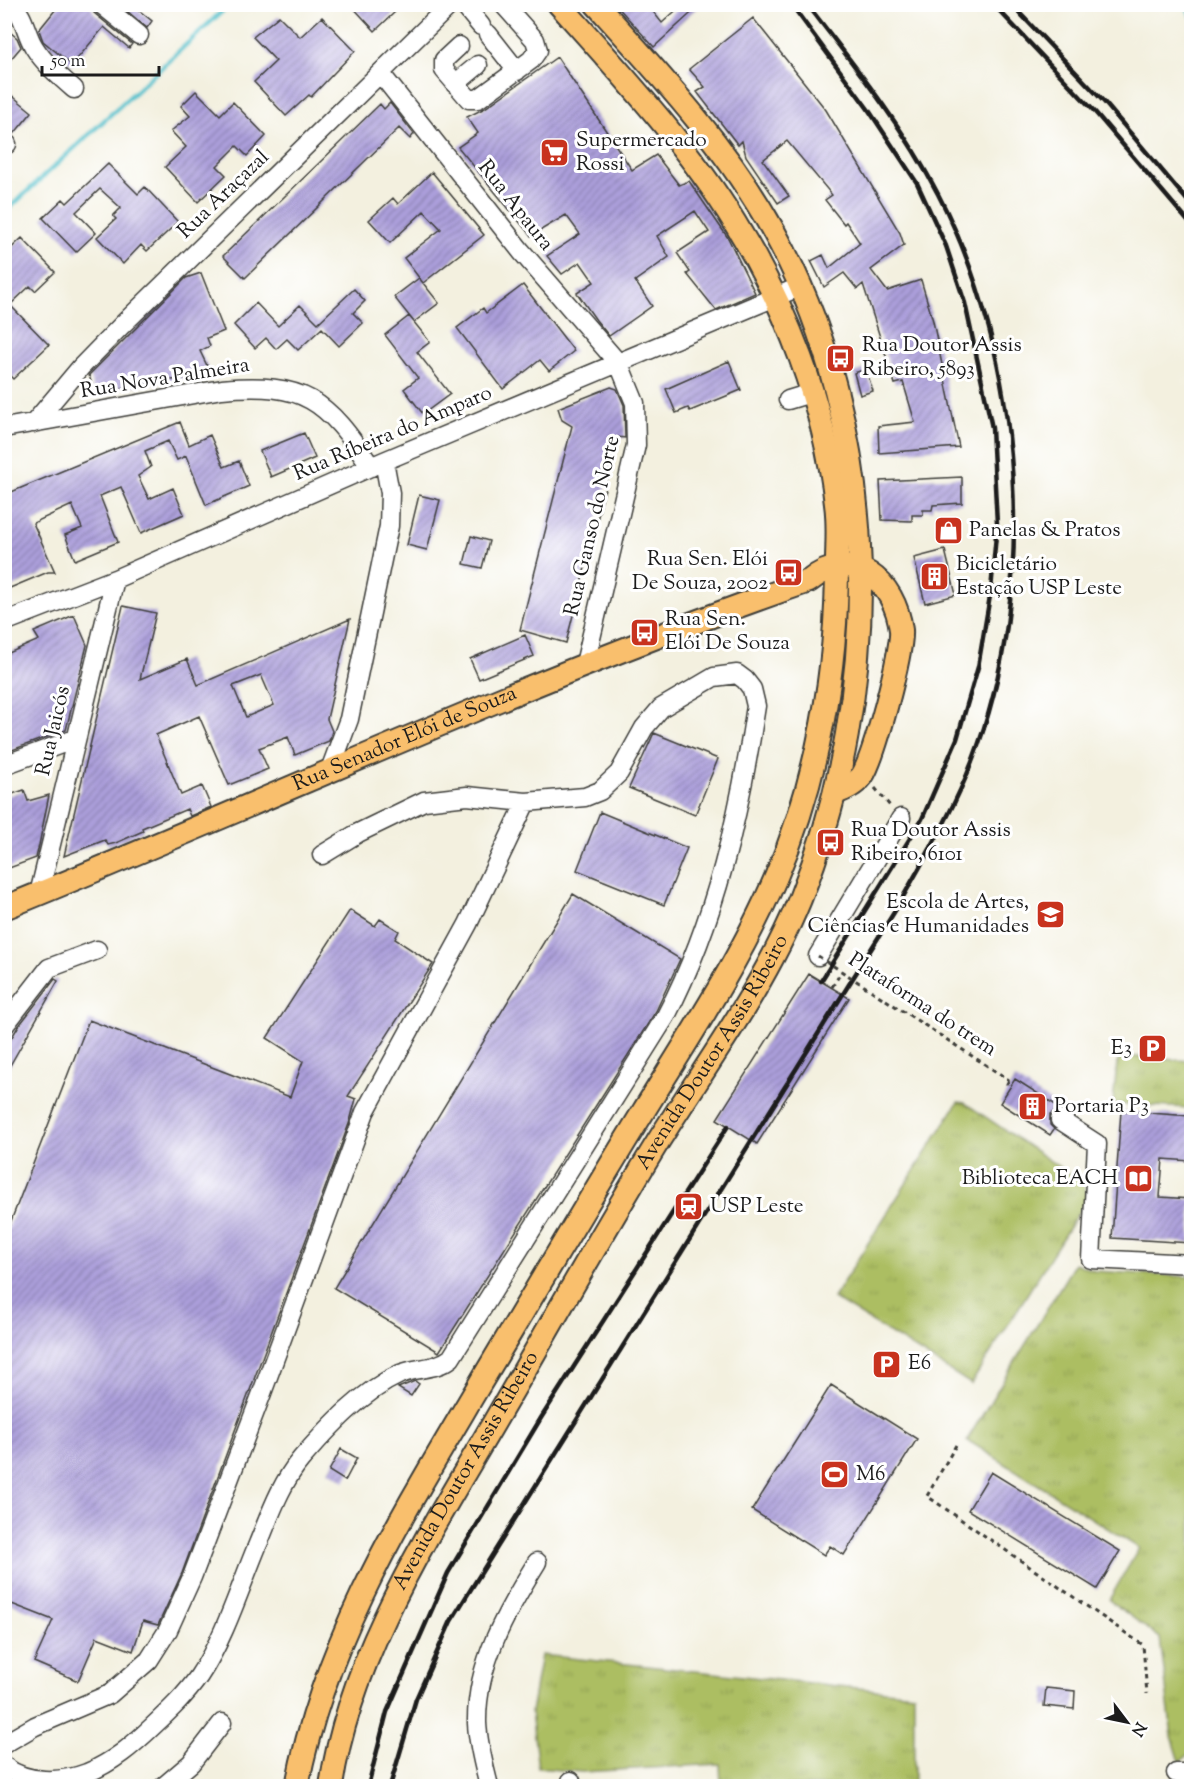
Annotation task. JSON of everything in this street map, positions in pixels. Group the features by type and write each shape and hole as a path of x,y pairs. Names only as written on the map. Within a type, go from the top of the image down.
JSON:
{"main road":[{"path":"559,4 700,170 736,225 773,297 804,367 821,426 837,506 837,565 837,593 826,690 814,761 821,779 835,793 856,783 864,774 874,747 901,633 897,610 889,593 880,582 861,568 837,565"},
{"name":"Avenida Doutor Assis Ribeiro","path":"331,1786 350,1712 373,1646 411,1565 655,1147 770,961 800,899 835,793 854,670 861,568 859,516 848,435 841,405 799,287 774,233 721,150 691,110 596,4"},
{"name":"Rua Senador Elói de Souza","path":"4,908 585,664 716,613 809,581 819,573 837,565"},
{"path":"809,581 837,593"},
{"name":"Avenida Doutor Assis Ribeiro","path":"297,1786 323,1685 375,1563 598,1186 703,1015 756,920 796,824 814,761"}],"street":[{"path":"12,4 22,15 34,48 74,89"},
{"path":"100,4 139,35"},
{"name":"Rua Araçazal","path":"34,423 81,367 122,325 451,4"},
{"path":"463,4 517,71"},
{"path":"459,46 443,65 444,70 466,96 474,99 517,71 535,56 537,45 503,4"},
{"path":"455,84 477,66"},
{"name":"Rua Apaura","path":"381,74 521,251 619,364"},
{"name":"Rua Ríbeira do Amparo","path":"4,622 114,579 378,464 799,287"},
{"name":"Rua Ganso do Norte","path":"585,664 638,437 635,403 619,364"},
{"name":"Rua Nova Palmeira","path":"4,428 222,388 278,387 310,398 330,413 378,464"},
{"path":"788,400 811,393"},
{"path":"330,770 349,719 389,526 390,493 378,464"},
{"name":"Rua Jaicós","path":"39,894 114,579"},
{"path":"4,1766 27,1777 69,1783 129,1749 198,1676 214,1649 273,1510 291,1473 302,1459 355,1403 381,1384 403,1373 443,1364 451,1358 666,1016 685,977 713,902 736,812 756,706 752,689 737,674 714,677 661,708 636,740 619,773 600,791 585,797 526,802 467,796 424,801 358,833 322,855"},
{"path":"349,719 358,759"},
{"path":"4,765 75,739"},
{"path":"4,1744 35,1726 110,1694 149,1660 168,1630 192,1577 366,1113 468,924 526,802"},
{"path":"818,956 901,818"},
{"path":"4,1026 48,968 97,950"},
{"path":"1060,1120 1097,1144 1091,1258 1191,1264"},
{"path":"489,1786 477,1724 483,1670 514,1600 537,1562"},
{"path":"164,1786 191,1762 222,1723"}],"path":[{"path":"864,774 901,818"},
{"name":"Plataforma do trem","path":"818,956 1009,1080 1007,1084 1010,1088"},
{"path":"832,987 842,971"},
{"path":"956,1445 927,1496 1143,1645 1147,1694"}],"green space":[{"path":"1122,1056 1191,1061 1191,1108 1113,1104 1117,1063"},
{"path":"958,1102 965,1103 1084,1184 1088,1197 971,1384 833,1298"},
{"path":"1075,1263 1095,1271 1191,1277 1192,1752 1180,1762 1172,1736 1160,1638 1109,1600 1139,1548 967,1440"},
{"path":"541,1655 914,1694 914,1786 721,1786 720,1764 582,1772 538,1768 531,1712"}],"building":[{"path":"60,4 90,4 94,13 132,44 129,48 104,27 72,65 43,41 39,30"},
{"path":"119,4 131,4 152,21 147,28"},
{"path":"350,4 388,4 395,12 375,31"},
{"path":"615,4 647,4 662,23 683,4 701,4 654,47"},
{"path":"279,16 300,37 322,17 355,51 311,97 309,95 286,116 254,82 276,61 253,37"},
{"path":"753,18 826,110 900,233 904,245 871,270 887,291 921,280 933,321 959,447 879,453 878,426 915,422 903,382 895,384 863,284 857,289 844,273 824,287 811,261 823,255 829,268 860,243 846,222 844,224 825,200 832,195 787,141 763,160 789,196 778,203 746,156 742,141 738,145 697,92 705,87 689,69"},
{"path":"4,27 17,38 21,47 4,67"},
{"path":"557,57 632,170 656,155 679,185 689,181 728,238 755,293 716,310 687,274 690,272 677,253 709,232 695,211 657,236 669,257 635,281 652,306 609,336 577,293 594,282 580,262 562,274 547,256 580,234 566,215 531,236 458,147 478,133 467,117 485,108"},
{"path":"4,89 32,112 14,134 4,126"},
{"path":"196,91 220,115 233,102 266,136 247,156 237,146 217,166 226,175 198,202 165,167 186,147 171,131 190,116 181,106"},
{"path":"390,103 414,134 410,139 399,128 245,278 223,256 380,104 384,109"},
{"path":"108,164 138,194 145,187 178,222 147,251 141,245 123,264 97,237 116,219 113,216 121,208 100,189 76,212 96,233 76,252 43,218 63,199 67,203"},
{"path":"432,172 484,235 423,283 404,258 441,229 424,211 390,243 369,220 393,198 398,204"},
{"path":"22,238 55,272 35,291 30,286 10,305 49,345 13,379 4,370 4,255"},
{"path":"201,273 224,331 207,338 210,346 200,351 211,374 94,392 89,375 186,278"},
{"path":"419,278 439,303 414,322 394,297"},
{"path":"523,285 574,351 549,371 540,360 503,389 457,328 483,308 486,313"},
{"path":"354,289 365,301 353,313 363,323 339,346 322,328 298,350 287,339 276,349 266,338 255,348 234,325 256,303 278,326 300,305 318,323"},
{"path":"409,316 430,342 417,352 450,394 423,414 404,389 418,378 385,335"},
{"path":"729,361 741,390 690,411 688,408 676,413 666,389"},
{"path":"866,369 873,391 860,395 854,373"},
{"path":"611,387 617,389 624,405 625,438 618,437 566,643 520,630 572,426 562,420 558,408"},
{"path":"180,422 189,445 210,435 224,467 239,461 249,486 206,505 186,456 177,460 168,441 145,451 151,467 138,476 149,499 173,488 184,514 141,533 121,487 100,496 118,542 75,560 65,535 82,528 72,505 33,523 55,572 48,572 10,588 4,575 4,495"},
{"path":"304,433 315,458 271,477 260,451"},
{"path":"962,477 962,503 933,505 932,510 923,510 923,515 912,515 912,521 882,520 880,481"},
{"path":"419,495 440,500 427,550 407,545"},
{"path":"471,536 489,541 482,568 464,564"},
{"name":"Bicicletário Estação USP Leste","path":"945,550 956,595 925,603 914,558"},
{"path":"123,606 156,613 140,679 187,659 198,685 350,619 327,719 332,731 329,741 295,755 288,737 259,748 268,769 229,785 199,716 156,735 181,795 202,786 211,807 190,816 187,809 142,828 143,831 116,843 108,845 105,840 64,856","holes":["261,675 274,705 246,717 233,686"]},
{"path":"74,615 87,645 66,730 4,753 4,655 39,640 34,632"},
{"path":"525,635 534,656 479,679 470,659"},
{"path":"654,733 718,759 695,815 629,788"},
{"path":"24,790 28,801 49,795 36,858 4,870 4,797"},
{"path":"600,812 687,848 664,905 577,870"},
{"path":"573,894 680,959 656,1011 439,1352 334,1288"},
{"path":"350,910 375,926 380,919 399,931 395,939 433,964 348,1096 356,1099 350,1121 182,1573 158,1625 143,1621 133,1651 97,1637 78,1681 34,1662 53,1620 4,1601 4,1239 89,1020 290,1097 303,1061 267,1038"},
{"name":"USP Leste","path":"809,974 849,998 757,1144 717,1119"},
{"path":"55,979 58,981 4,1076 4,1050 18,1027"},
{"name":"Portaria P3","path":"1015,1079 1062,1109 1050,1114 1050,1125 1054,1129 1050,1135 1000,1103"},
{"name":"Biblioteca EACH","path":"1121,1111 1191,1116 1191,1161 1163,1159 1160,1197 1191,1199 1191,1243 1112,1238"},
{"path":"415,1381 419,1384 411,1396 398,1388"},
{"name":"M6","path":"831,1385 917,1439 844,1555 830,1546 824,1555 752,1510"},
{"path":"341,1449 357,1458 345,1481 329,1471"},
{"path":"991,1472 1120,1551 1097,1589 968,1510"},
{"path":"1046,1688 1075,1691 1074,1709 1044,1706"}],"waterway":[{"path":"4,213 230,4"},
{"path":"1185,4 1192,16"}],"railway":[{"path":"791,4 868,109 917,183 946,246 965,303 992,428 997,524 991,590 978,667 957,739 922,819 821,981"},
{"path":"390,1786 416,1699 451,1621 898,906 956,799 972,762 994,694 1007,623 1014,549 1012,474 1004,400 989,327 967,258 924,169 877,96 807,4"},
{"path":"993,4 1095,112 1192,226"},
{"path":"1011,4 1105,103 1192,206"},
{"path":"368,1786 387,1712 448,1573 541,1418 728,1126"}],"place":[{"name":"Supermercado Rossi","path":"555,153"},
{"name":"Rua Doutor Assis Ribeiro, 5893","path":"841,358"},
{"name":"Panelas & Pratos","path":"948,531"},
{"name":"Rua Sen. Elói De Souza, 2002","path":"789,572"},
{"name":"Bicicletário Estação USP Leste","path":"935,577"},
{"name":"Rua Sen. Elói De Souza","path":"644,632"},
{"name":"Rua Doutor Assis Ribeiro, 6101","path":"830,843"},
{"name":"Escola de Artes, Ciências e Humanidades","path":"1050,915"},
{"name":"E3","path":"1153,1049"},
{"name":"Portaria P3","path":"1033,1107"},
{"name":"Biblioteca EACH","path":"1139,1179"},
{"name":"USP Leste","path":"689,1207"},
{"name":"E6","path":"887,1364"},
{"name":"M6","path":"835,1475"}]}
